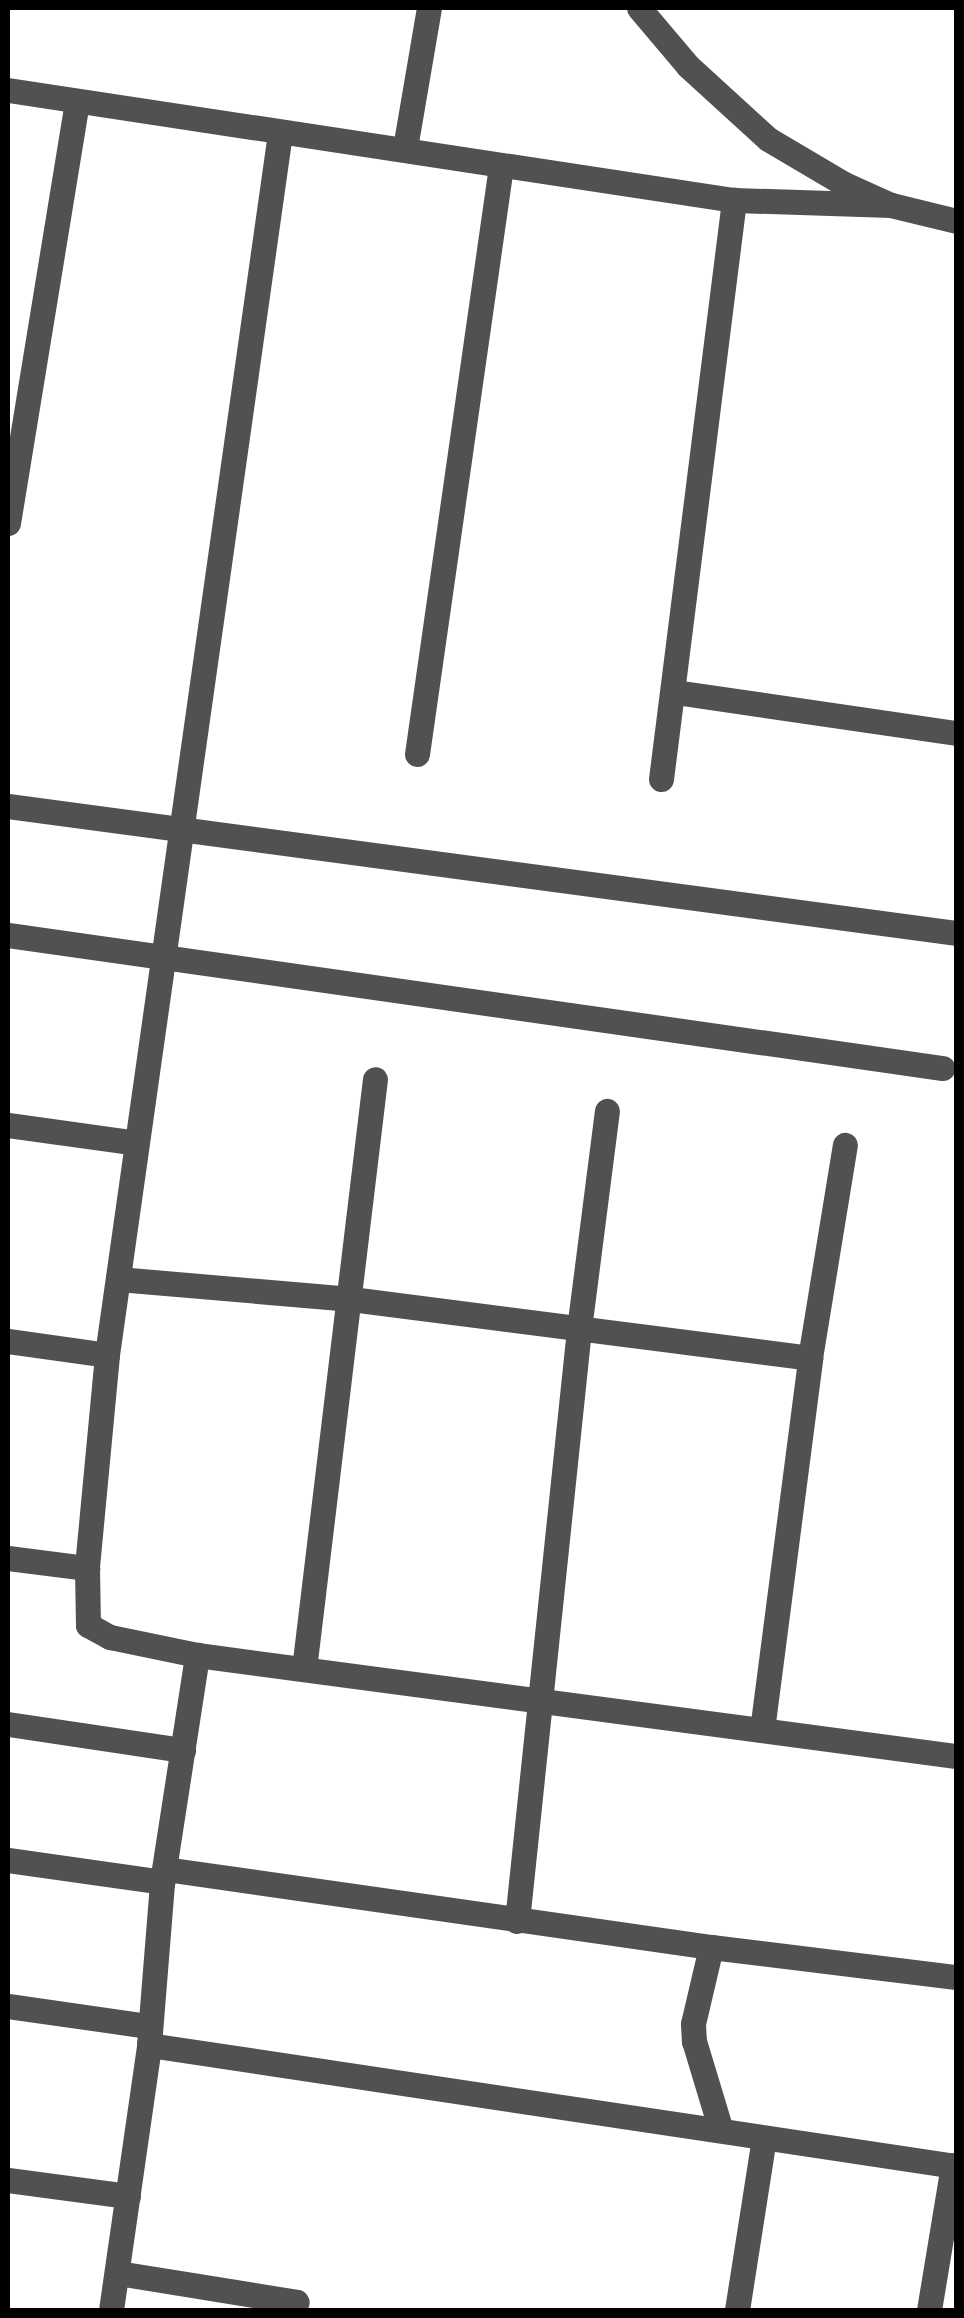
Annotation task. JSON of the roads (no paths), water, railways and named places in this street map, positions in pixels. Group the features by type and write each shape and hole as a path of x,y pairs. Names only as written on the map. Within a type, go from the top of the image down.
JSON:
{"street":[{"path":"406,148 429,8"},
{"path":"639,8 688,66 768,139 844,184 891,205 956,221"},
{"path":"8,90 734,200 891,205"},
{"path":"8,522 77,102"},
{"path":"280,133 107,1356 87,1568 88,1625 110,1637 197,1655 956,1756"},
{"path":"417,754 501,166"},
{"path":"661,778 675,692 734,200"},
{"path":"675,692 956,732"},
{"path":"8,806 956,933"},
{"path":"8,935 944,1068"},
{"path":"304,1668 375,1079"},
{"path":"518,1921 538,1702 607,1111"},
{"path":"8,1125 137,1144"},
{"path":"762,1730 810,1358 845,1145"},
{"path":"118,1279 350,1299 810,1358"},
{"path":"8,1341 107,1356"},
{"path":"8,1558 87,1568"},
{"path":"111,2310 149,2036 164,1875 197,1655"},
{"path":"8,1724 183,1750"},
{"path":"8,1860 164,1875 956,1977"},
{"path":"711,1948 693,2024 698,2062 720,2127"},
{"path":"8,2006 149,2036 955,2166 928,2310"},
{"path":"737,2310 764,2138"},
{"path":"8,2180 128,2196"},
{"path":"118,2273 296,2302"}]}
